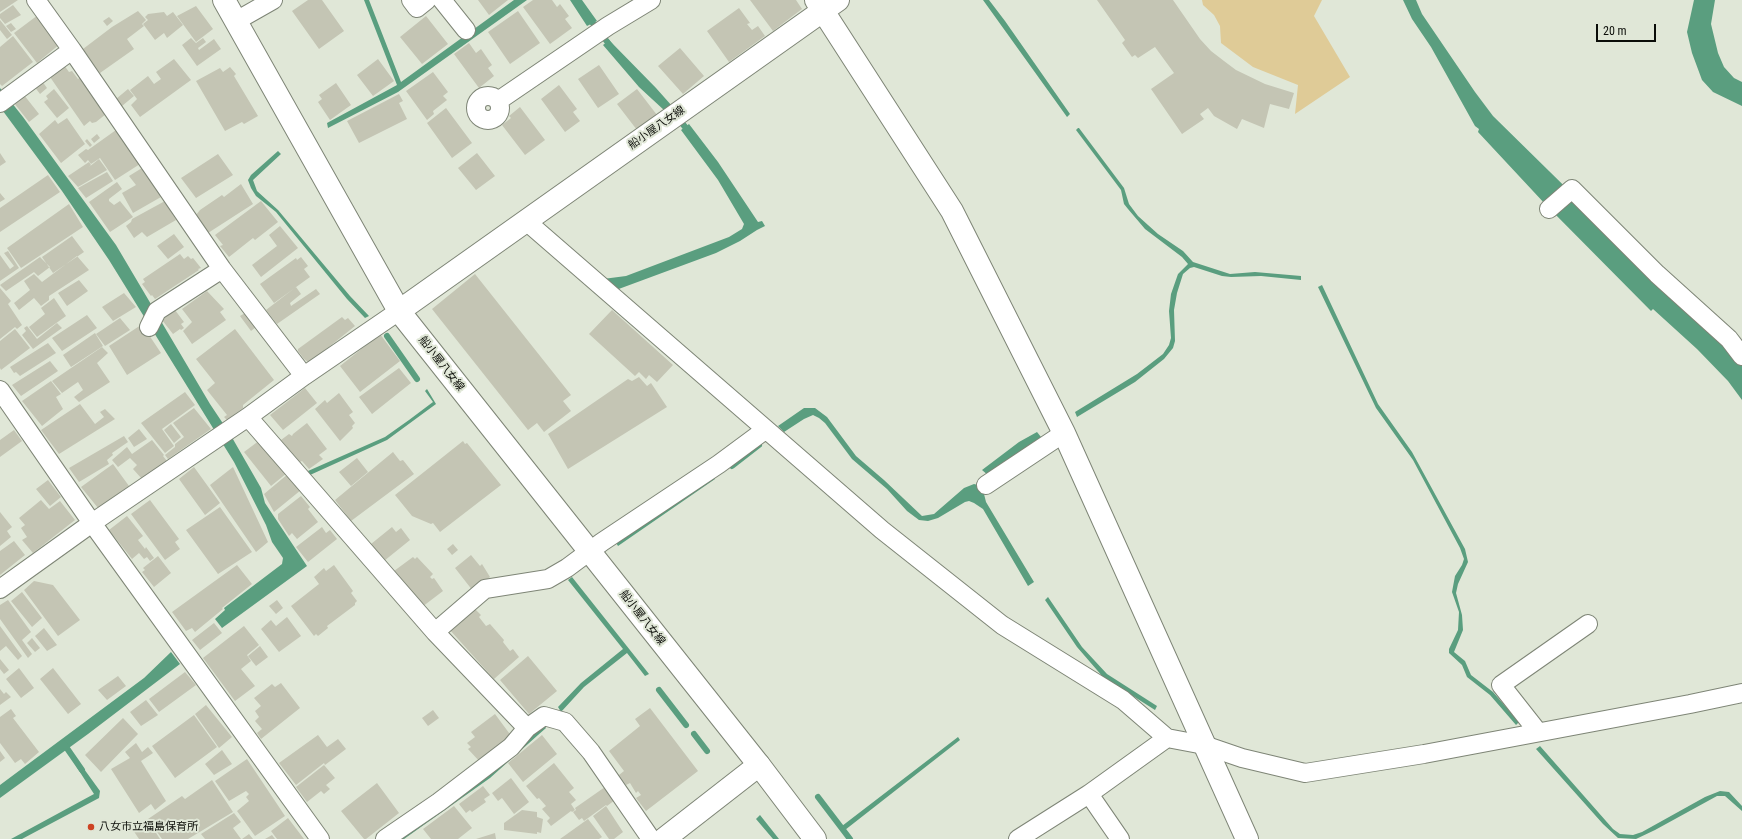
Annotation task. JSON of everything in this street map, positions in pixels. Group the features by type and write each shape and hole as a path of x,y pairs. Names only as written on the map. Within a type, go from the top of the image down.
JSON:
{"street":[{"path":"36,0 222,268 304,376"},
{"path":"0,589 92,523 248,417 304,376 399,311 224,0"},
{"path":"236,22 273,0"},
{"path":"411,0 417,8 427,0"},
{"path":"442,0 466,30"},
{"path":"498,101 608,26 651,0"},
{"path":"826,3 952,211 1064,433 1247,839"},
{"name":"船小屋八女線","path":"815,839 759,765 399,311 526,221 826,3"},
{"path":"0,103 72,50"},
{"path":"1549,209 1572,189 1657,274 1730,340 1742,356"},
{"path":"526,221 882,530 1002,625 1123,700 1167,738 1204,745 1242,758 1305,773 1538,732 1742,693"},
{"path":"149,327 157,311 222,268"},
{"path":"0,390 92,523 320,839"},
{"path":"248,417 435,632 527,728"},
{"path":"435,632 486,589 548,579 567,568 589,551 719,464 765,430"},
{"path":"986,485 1064,433"},
{"path":"1538,732 1501,685 1588,624"},
{"path":"385,839 439,802 511,747 527,728 544,716 565,722 591,752 651,839"},
{"path":"1018,839 1089,794 1167,738"},
{"path":"664,839 759,765"},
{"path":"1089,794 1120,839"}],"shaded area":[{"path":"364,0 369,0 401,82 514,0 527,0 398,92 328,128 327,123 397,85"},
{"path":"570,0 582,0 597,21 587,26"},
{"path":"983,0 989,0 1005,21 1070,114 1067,117"},
{"path":"1202,0 1322,0 1314,16 1350,77 1295,114 1298,85 1253,67 1221,43 1220,26 1214,15 1203,5"},
{"path":"1403,0 1416,0 1422,14 1493,116 1717,336 1742,366 1742,400 1728,381 1697,349 1653,309 1651,311 1546,205 1478,132 1479,129 1475,126 1431,47 1412,19"},
{"path":"1694,0 1715,0 1711,24 1718,53 1724,67 1734,78 1742,82 1742,106 1713,92 1702,80 1692,53 1687,32"},
{"path":"609,40 672,106 665,111 639,87 603,45"},
{"path":"0,88 23,117 116,245 210,404 230,434 261,488 265,503 307,566 222,628 215,619 225,610 224,608 282,564 283,558 272,542 266,525 234,462 109,260 62,191 0,107"},
{"path":"689,124 718,162 758,222 762,221 765,226 716,253 616,290 603,279 626,276 729,237 742,229 744,224 718,180 681,130"},
{"path":"1078,128 1124,188 1129,204 1138,216 1158,234 1183,251 1193,262 1230,274 1255,272 1301,276 1301,280 1261,276 1231,277 1222,276 1194,267 1190,268 1183,274 1177,293 1174,310 1175,341 1173,348 1164,359 1135,382 1077,417 1075,412 1137,374 1163,354 1169,345 1171,338 1169,311 1171,294 1178,274 1188,264 1182,257 1145,229 1128,209 1124,204 1121,190 1076,130"},
{"path":"278,151 281,154 253,180 257,191 278,210 350,296 369,316 365,318 347,299 276,212 256,196 251,188 248,180 251,175"},
{"path":"1322,285 1378,404 1412,452 1465,549 1468,562 1458,584 1456,593 1462,615 1463,630 1454,652 1465,661 1471,675 1493,692 1519,722 1516,725 1490,695 1467,677 1462,665 1449,653 1449,649 1458,630 1459,612 1452,592 1455,576 1464,559 1460,548 1413,460 1376,408 1318,287"},
{"path":"427,389 436,404 387,440 310,475 308,471 385,437 409,420 433,402 425,391"},
{"path":"804,408 815,408 827,417 856,456 922,516 934,514 964,488 974,484 982,486 986,502 1034,582 1028,586 983,509 974,503 969,501 965,502 938,518 928,521 919,520 907,511 887,489 852,459 825,423 819,418 813,415 784,432 778,426"},
{"path":"1037,432 1041,437 989,476 982,470 1019,442"},
{"path":"713,475 715,479 618,546 615,541"},
{"path":"572,577 649,674 645,676 627,653 584,687 561,712 558,707 581,683 623,649 568,580"},
{"path":"1048,597 1082,647 1107,674 1157,706 1155,710 1103,677 1077,647 1045,600"},
{"path":"171,652 180,664 88,734 0,798 0,785 144,678"},
{"path":"544,725 546,728 490,778 404,839 400,839"},
{"path":"958,737 960,740 845,830 842,826"},
{"path":"1540,746 1613,829 1620,834 1633,835 1642,832 1705,797 1720,791 1729,792 1742,806 1742,811 1725,796 1717,796 1636,839 1618,838 1603,824 1536,749"},
{"path":"79,762 100,791 99,798 22,839 11,839 94,794 76,766 76,763"},
{"path":"760,815 779,839 773,839 756,819"}],"building":[{"path":"0,0 18,0 0,12"},
{"path":"308,0 322,0 344,31 319,49 292,11"},
{"path":"478,0 508,0 489,15"},
{"path":"533,0 552,0 557,7 560,4 569,16 565,19 572,28 550,44 523,7"},
{"path":"750,0 796,0 802,9 773,31"},
{"path":"1097,0 1173,0 1200,39 1211,51 1224,61 1236,70 1265,84 1294,93 1289,109 1270,104 1264,128 1242,119 1237,129 1214,116 1208,108 1200,114 1204,119 1182,134 1151,89 1174,73 1155,47 1138,58 1135,55 1132,57 1122,43 1125,40"},
{"path":"13,5 21,15 5,24 0,18 0,14"},
{"path":"196,6 213,29 196,42 177,16"},
{"path":"739,8 750,23 747,24 752,30 758,26 765,36 729,62 707,31"},
{"path":"138,11 146,20 142,24 144,26 127,39 134,49 100,73 83,49 112,27"},
{"path":"518,11 540,43 510,64 488,32"},
{"path":"164,12 167,16 173,12 183,25 167,38 164,33 155,40 143,24 148,20 145,17 148,14"},
{"path":"38,15 60,44 37,63 14,33"},
{"path":"426,16 448,44 422,64 400,37"},
{"path":"109,17 113,21 107,26 103,21"},
{"path":"0,20 12,35 7,39 0,30"},
{"path":"11,23 16,29 11,32 6,26"},
{"path":"13,36 33,62 2,86 0,84 0,47"},
{"path":"191,38 196,43 203,38 206,42 198,48 199,50 214,39 221,49 197,66 182,45"},
{"path":"469,43 476,53 481,49 492,65 488,68 494,76 479,88 454,54"},
{"path":"680,48 704,76 683,94 658,66"},
{"path":"174,59 191,80 140,117 131,105 137,99 130,90 148,76 154,84 161,79 156,72"},
{"path":"378,59 394,81 373,96 357,75"},
{"path":"64,65 69,72 72,71 78,79 81,77 106,114 96,122 92,123 90,121 84,126 50,77"},
{"path":"599,65 619,94 598,108 578,79"},
{"path":"230,67 236,74 234,76 258,116 244,124 242,122 225,131 196,81 220,68 223,72"},
{"path":"433,72 448,92 443,96 447,100 433,111 434,114 427,120 406,91"},
{"path":"42,81 47,88 40,94 34,86"},
{"path":"336,83 351,105 330,120 318,102 322,99 319,95"},
{"path":"559,85 577,109 573,112 580,121 565,132 541,99"},
{"path":"54,89 69,108 57,118 44,102 48,99 46,96"},
{"path":"128,89 134,96 122,106 116,99"},
{"path":"637,89 657,115 637,130 617,104"},
{"path":"399,94 403,101 399,103 407,119 359,143 347,121"},
{"path":"24,95 39,114 29,122 14,103"},
{"path":"520,107 545,140 525,155 502,125 511,118 509,116"},
{"path":"446,108 472,143 452,158 427,123"},
{"path":"67,118 85,144 61,163 39,134 55,120 58,124"},
{"path":"116,130 140,164 115,180 100,158 91,164 88,160 85,163 78,155 86,149 88,150"},
{"path":"97,134 100,138 94,143 91,139"},
{"path":"87,139 92,145 90,147 85,141"},
{"path":"0,153 6,162 0,166"},
{"path":"477,153 495,176 476,190 458,168"},
{"path":"218,154 233,175 196,198 181,178"},
{"path":"99,159 107,170 78,187 68,176 89,162 91,165 89,167"},
{"path":"142,168 151,179 161,197 133,213 122,193 136,185 129,176"},
{"path":"107,172 113,181 86,198 78,188"},
{"path":"48,175 60,192 0,232 0,208"},
{"path":"117,182 122,189 109,199 109,201 114,205 120,201 133,217 110,232 89,202"},
{"path":"241,184 253,204 208,233 196,215 200,210 222,195 224,197"},
{"path":"0,193 5,199 0,202"},
{"path":"165,201 176,220 147,237 142,232 134,238 126,226 132,219"},
{"path":"261,201 278,222 255,240 253,238 229,257 220,246 223,245 215,235"},
{"path":"69,204 83,227 21,268 7,248"},
{"path":"280,226 298,248 261,277 252,265 277,246 269,235"},
{"path":"174,234 184,247 168,259 157,246"},
{"path":"72,236 84,252 53,273 42,257"},
{"path":"8,251 19,268 0,281 0,255 10,269 14,266 4,253"},
{"path":"180,254 184,259 188,256 191,259 193,258 201,268 155,299 142,284 145,282 143,279"},
{"path":"77,256 89,270 49,296 49,300 41,306 34,298 19,310 14,303 30,290 24,281 34,274 42,282"},
{"path":"40,257 50,267 38,276 34,272 6,291 0,285"},
{"path":"301,257 308,266 304,269 310,277 274,303 260,284 296,258 297,260"},
{"path":"475,274 571,395 563,401 571,411 544,432 537,423 528,430 432,309"},
{"path":"79,280 88,291 67,306 58,293"},
{"path":"296,287 301,294 290,303 291,306 316,289 320,294 277,324 266,310"},
{"path":"0,288 11,301 8,304 22,325 17,329 15,327 0,339"},
{"path":"207,291 224,309 220,312 226,320 192,344 183,331 192,322 182,309"},
{"path":"124,293 136,307 113,321 102,307"},
{"path":"54,298 66,316 37,337 29,327 45,314 41,308"},
{"path":"175,310 184,322 181,324 184,328 173,334 162,320"},
{"path":"612,310 673,365 657,382 649,375 646,379 639,372 635,376 589,334"},
{"path":"245,313 256,327 251,331 240,316"},
{"path":"87,315 97,328 62,351 52,338"},
{"path":"342,317 345,320 348,318 355,326 309,363 304,359 298,349"},
{"path":"120,318 130,330 105,346 96,334"},
{"path":"57,323 62,328 33,349 22,335 26,331 24,328 27,326 37,339"},
{"path":"144,323 149,335 161,353 127,375 109,346"},
{"path":"15,329 30,348 1,370 0,341"},
{"path":"235,329 274,380 243,405 243,408 227,420 224,417 227,415 207,390 215,383 196,359"},
{"path":"95,333 103,346 71,367 63,355"},
{"path":"380,334 400,361 360,392 340,366"},
{"path":"48,343 56,353 20,376 16,372 14,373 10,367"},
{"path":"102,347 108,353 97,363 110,382 79,402 74,397 83,390 78,382 62,393 52,381"},
{"path":"50,361 58,371 21,396 12,385"},
{"path":"399,368 411,383 372,414 359,397"},
{"path":"639,377 647,386 651,383 667,407 568,469 548,434 628,379 632,381"},
{"path":"51,381 61,394 56,397 63,409 42,426 22,401"},
{"path":"305,388 317,403 283,430 270,415"},
{"path":"185,392 195,405 162,429 174,446 165,453 141,423"},
{"path":"339,393 353,412 349,415 355,423 352,426 353,428 340,441 315,409 325,400 327,403"},
{"path":"80,404 95,424 104,417 100,412 105,409 115,419 59,454 41,430"},
{"path":"194,408 211,429 168,459 165,455 184,437 173,423"},
{"path":"307,423 327,449 319,455 323,459 309,469 302,461 300,462 281,440 289,434 292,436"},
{"path":"171,424 181,437 174,443 164,430"},
{"path":"139,429 147,439 134,447 128,438"},
{"path":"14,430 22,441 0,457 0,440"},
{"path":"124,436 128,442 112,453 113,455 107,460 109,464 79,482 69,468"},
{"path":"152,440 167,461 142,479 133,469 137,465 130,458 118,467 112,460 127,447 132,454"},
{"path":"260,440 287,473 271,486 244,452"},
{"path":"463,441 465,444 467,443 501,485 440,532 433,523 431,524 412,516 395,495"},
{"path":"393,452 400,461 403,460 414,474 351,521 335,500"},
{"path":"357,458 368,472 351,486 339,472"},
{"path":"113,464 129,486 98,508 81,487"},
{"path":"194,467 220,503 205,515 179,479"},
{"path":"233,467 268,542 256,552 210,485"},
{"path":"288,474 301,490 274,512 264,494"},
{"path":"48,480 61,497 50,506 36,489"},
{"path":"301,496 310,507 308,509 318,522 297,539 292,533 289,536 278,519 278,514"},
{"path":"41,500 49,509 60,501 75,520 33,553 22,540 27,537 21,528 25,525 19,518"},
{"path":"150,500 179,539 175,542 180,549 165,560 131,514"},
{"path":"220,507 252,552 218,574 186,530"},
{"path":"0,512 12,527 7,531 11,537 0,546"},
{"path":"127,516 143,536 138,540 145,549 146,547 154,558 150,561 147,557 144,559 139,553 132,559 109,530"},
{"path":"322,527 326,533 330,530 337,539 308,562 296,547"},
{"path":"392,527 396,532 401,528 410,540 384,561 371,544"},
{"path":"14,541 25,555 0,575 0,551"},
{"path":"453,544 458,550 452,555 447,549"},
{"path":"471,555 480,566 482,564 490,577 473,591 455,568"},
{"path":"158,556 171,573 154,587 142,572 145,570 143,568"},
{"path":"413,557 415,559 417,557 433,574 430,577 432,579 434,578 443,591 422,607 394,571"},
{"path":"237,565 252,584 195,632 192,628 186,631 172,612"},
{"path":"334,565 353,591 351,593 357,601 355,605 327,626 328,628 318,636 316,634 314,636 291,606 319,584 314,577 324,568 326,571"},
{"path":"34,581 53,585 80,620 58,636 24,590"},
{"path":"22,592 42,618 32,627 11,601"},
{"path":"8,600 31,632 22,640 32,654 28,658 0,619 0,605"},
{"path":"277,600 283,608 276,614 269,606"},
{"path":"474,608 481,615 479,617 486,626 490,624 504,640 503,642 510,651 513,649 519,657 494,679 449,629"},
{"path":"287,617 301,636 279,652 261,629 271,620 276,626"},
{"path":"214,623 222,633 200,650 192,640"},
{"path":"0,626 22,656 18,660 6,646 0,651"},
{"path":"244,626 259,645 247,655 251,661 241,669 255,686 235,701 203,658"},
{"path":"44,628 57,645 47,651 35,636"},
{"path":"32,638 40,648 35,652 27,643"},
{"path":"260,646 268,657 256,666 248,656"},
{"path":"528,656 557,691 529,714 500,680"},
{"path":"0,659 9,670 4,674 0,669"},
{"path":"19,668 34,688 21,698 6,679"},
{"path":"53,668 81,704 68,714 40,679"},
{"path":"185,672 196,685 159,712 149,699"},
{"path":"118,676 126,686 107,700 98,690"},
{"path":"281,683 300,708 261,739 257,733 262,729 255,721 259,717 255,711 261,706 254,698 272,684 275,687"},
{"path":"0,689 4,694 6,692 11,697 0,705"},
{"path":"146,700 158,715 141,726 130,712"},
{"path":"206,705 232,737 219,748 195,714"},
{"path":"650,708 698,771 646,811 636,798 641,795 638,791 636,793 630,783 626,785 619,775 624,771 609,751 640,726 635,719"},
{"path":"11,709 16,716 13,718 39,752 25,764 21,759 15,763 0,743 0,717"},
{"path":"433,710 439,718 428,726 422,718"},
{"path":"495,714 512,737 480,762 468,749 471,747 467,743 475,737 471,732"},
{"path":"194,715 217,747 175,778 152,746"},
{"path":"123,718 138,734 101,772 85,755"},
{"path":"318,735 327,747 338,739 346,749 325,765 324,763 296,785 279,763"},
{"path":"542,735 557,754 523,782 508,763"},
{"path":"136,743 142,752 148,747 153,753 141,761 166,801 155,810 151,804 139,813 111,769 130,758 125,752"},
{"path":"222,750 232,764 214,775 205,764"},
{"path":"0,751 5,758 0,762"},
{"path":"247,759 285,816 255,836 237,811 249,801 246,797 249,794 246,791 229,801 215,781"},
{"path":"554,763 574,788 569,792 576,800 571,804 575,810 572,812 571,811 551,826 547,821 550,818 542,809 546,806 539,798 537,799 526,786"},
{"path":"324,765 335,778 326,785 330,789 324,794 321,791 307,802 296,787"},
{"path":"511,778 529,802 514,814 502,798 498,801 492,793"},
{"path":"212,780 233,812 188,839 162,839 148,819 182,796 185,799"},
{"path":"377,783 399,813 364,839 341,811"},
{"path":"483,786 490,795 484,799 486,802 472,812 470,810 466,813 459,804"},
{"path":"605,787 615,800 584,821 582,818 579,820 573,812 576,810 575,808"},
{"path":"454,806 472,828 458,839 431,839 423,829"},
{"path":"606,806 623,832 614,839 609,839 593,816"},
{"path":"522,810 537,812 537,817 543,819 541,833 537,832 537,834 504,830 504,823"},
{"path":"234,813 241,822 233,828 241,839 205,839 201,834"},
{"path":"288,818 304,839 277,839 271,831"},
{"path":"147,819 160,839 139,839 133,830"},
{"path":"588,819 602,837 599,839 560,839"},
{"path":"495,833 496,839 476,839"},
{"path":"249,834 253,839 242,839"},
{"path":"272,835 275,839 265,839"}],"waterway":[{"path":"588,17 612,48"},
{"path":"677,117 690,133"},
{"path":"387,336 417,379"},
{"path":"732,466 759,445"},
{"path":"659,690 686,725"},
{"path":"694,734 707,751"},
{"path":"64,744 82,770"},
{"path":"818,797 850,839"}],"place":[{"name":"八女市立福島保育所","path":"91,827"}]}
